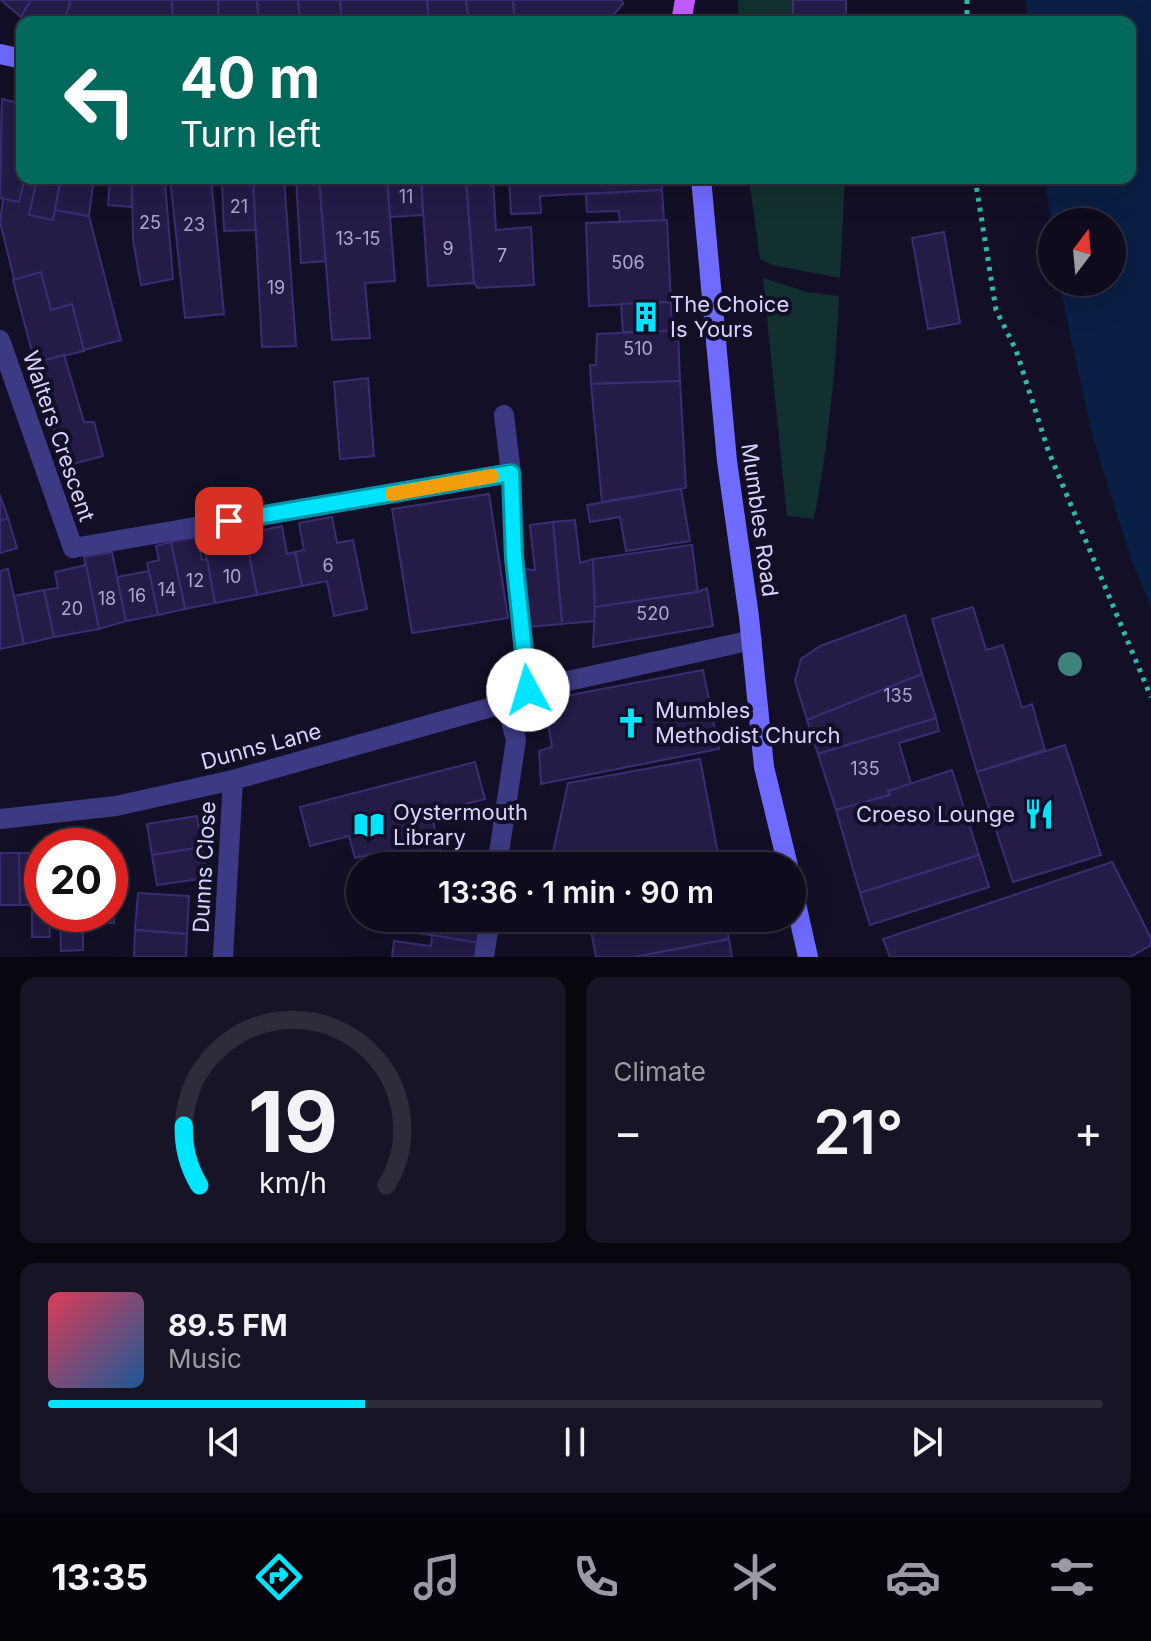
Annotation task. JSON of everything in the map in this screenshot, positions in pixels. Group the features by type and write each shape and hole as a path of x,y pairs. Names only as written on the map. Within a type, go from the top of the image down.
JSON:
{"main road":[{"name":"Mumbles Road","path":"702,184 727,461 752,640 764,767 785,852"},
{"path":"802,932 808,957"}],"street":[{"name":"Walters Crescent","path":"0,340 73,548 511,473"},
{"path":"504,415 528,690"},
{"name":"Dunns Lane","path":"0,819 116,806 233,780 506,703 528,690 752,640"},
{"path":"499,852 516,740 506,703"},
{"name":"Dunns Close","path":"223,957 233,780"},
{"path":"484,957 488,932"}],"path":[{"path":"976,184 996,310 1016,350 1048,450 1151,697"}],"green space":[{"path":"738,0 793,0 793,16 738,16"},
{"path":"750,184 845,184 840,278 773,265 760,259"},
{"path":"763,278 807,292 839,296 831,408 814,519 787,516"}],"water":[{"path":"1026,0 1151,0 1151,607 1131,559 1092,435 1062,296 1126,296 1126,208 1049,208 1046,184 1136,184 1136,16 1027,16"}],"building":[{"path":"1,0 31,0 20,16"},
{"path":"31,0 71,0 66,16 22,16"},
{"path":"71,0 172,0 173,16 66,16"},
{"path":"172,0 218,0 219,16 173,16"},
{"path":"218,0 257,0 258,16 219,16"},
{"path":"257,0 298,0 299,16 258,16"},
{"path":"298,0 340,0 341,16 299,16"},
{"path":"340,0 427,0 428,16 341,16"},
{"path":"427,0 466,0 468,16 428,16"},
{"path":"466,0 513,0 514,16 468,16"},
{"path":"513,0 622,0 623,4 613,16 514,16"},
{"path":"793,0 846,0 846,16 793,16"},
{"path":"2,99 16,102 16,184 60,184 55,210 89,216 121,340 35,363 0,222 3,199 0,198"},
{"path":"2,99 16,102 16,184 24,184 19,202 0,198"},
{"path":"36,184 60,184 53,220 29,215"},
{"path":"60,184 93,184 89,216 55,210"},
{"path":"110,184 132,184 132,207 108,205"},
{"path":"132,184 165,184 173,279 141,285 133,240"},
{"path":"171,184 212,184 224,314 185,318"},
{"path":"222,184 253,184 256,230 224,231"},
{"path":"253,184 284,184 296,346 262,347"},
{"path":"296,184 320,184 326,261 301,263"},
{"path":"319,184 387,184 395,281 365,283 370,338 332,340"},
{"path":"387,184 421,184 423,215 390,217"},
{"path":"421,184 466,184 474,283 428,286"},
{"path":"466,184 493,184 496,230 531,227 534,285 478,288 474,283"},
{"path":"509,184 662,184 662,190 540,196 541,213 511,214"},
{"path":"662,190 664,221 620,222 619,211 587,212 586,194"},
{"path":"667,220 671,302 589,306 586,223"},
{"path":"944,232 960,323 928,329 912,238"},
{"path":"41,272 51,310 72,304 84,351 35,363 13,280"},
{"name":"The Choice Is Yours","path":"671,302 672,331 623,332 621,304"},
{"path":"678,330 680,381 591,384 590,365 596,365 597,334"},
{"path":"64,355 84,422 94,422 103,456 65,466 35,363"},
{"path":"368,378 374,456 340,459 334,382"},
{"path":"680,381 686,488 602,502 591,384"},
{"path":"681,489 690,541 626,551 620,517 590,522 587,505"},
{"path":"489,494 508,618 412,633 392,509"},
{"path":"0,495 8,518 0,521"},
{"path":"332,517 337,543 353,540 367,609 334,616 327,581 302,586 295,552 304,550 299,523"},
{"path":"8,518 17,548 0,553 0,521"},
{"path":"575,520 580,563 593,559 595,621 562,624 553,522"},
{"path":"553,522 562,624 527,627 522,569 535,570 530,525"},
{"path":"282,526 287,554 295,552 302,586 257,595 245,534"},
{"path":"245,534 257,595 215,603 203,542"},
{"path":"197,537 202,560 207,559 215,603 185,609 171,542"},
{"path":"171,542 185,609 158,615 147,563 159,560 156,546"},
{"path":"692,545 698,592 595,607 593,559"},
{"path":"112,552 126,621 99,629 84,557"},
{"path":"86,565 99,629 54,637 44,590 58,588 55,572"},
{"path":"8,569 24,644 0,649 0,571"},
{"path":"149,571 158,615 126,621 117,577"},
{"path":"707,588 713,626 593,647 595,607 698,592"},
{"path":"44,590 54,637 24,644 14,596"},
{"path":"973,607 986,650 1003,645 1022,708 1032,704 1045,750 977,772 932,619"},
{"path":"905,615 922,674 807,720 795,681 801,659 820,646"},
{"name":"Mumbles Methodist Church","path":"703,670 719,749 541,784 539,751 552,747 544,700"},
{"path":"922,674 936,718 818,754 807,720"},
{"path":"936,718 939,731 899,743 911,784 888,791 890,795 836,810 818,754"},
{"name":"Croeso Lounge","path":"1065,745 1101,855 1013,882 977,772"},
{"path":"700,759 718,852 553,852 568,783"},
{"name":"Oystermouth Library","path":"475,762 485,799 431,813 441,852 353,852 349,836 310,846 300,807"},
{"path":"952,770 979,855 860,893 836,810 890,795 888,791"},
{"path":"197,816 202,847 152,855 147,824"},
{"path":"202,847 207,878 157,885 152,855"},
{"path":"0,853 19,853 20,905 0,905"},
{"path":"19,853 24,853 24,905 20,905"},
{"path":"979,855 989,887 870,925 860,893"},
{"path":"1112,862 1151,938 1151,945 1130,957 890,957 883,939"},
{"path":"138,893 189,896 187,934 135,930"},
{"path":"135,930 187,934 186,957 134,957"},
{"path":"32,932 50,932 50,937 32,937"},
{"path":"60,932 83,932 83,950 61,951"},
{"path":"411,932 480,932 479,943"},
{"path":"591,932 728,932 729,939 634,957 596,957"},
{"path":"432,935 479,943 477,957 392,957 394,941 431,946"},
{"path":"729,939 732,957 645,957 645,955"}],"slow traffic":[{"path":"392,494 492,476"}],"place":[{"name":"The Choice Is Yours","path":"646,317"},
{"name":"Mumbles Methodist Church","path":"631,723"},
{"name":"Croeso Lounge","path":"1039,814"},
{"name":"Oystermouth Library","path":"369,825"}],"route":[{"path":"229,521 511,473 514,557 528,690"}]}
